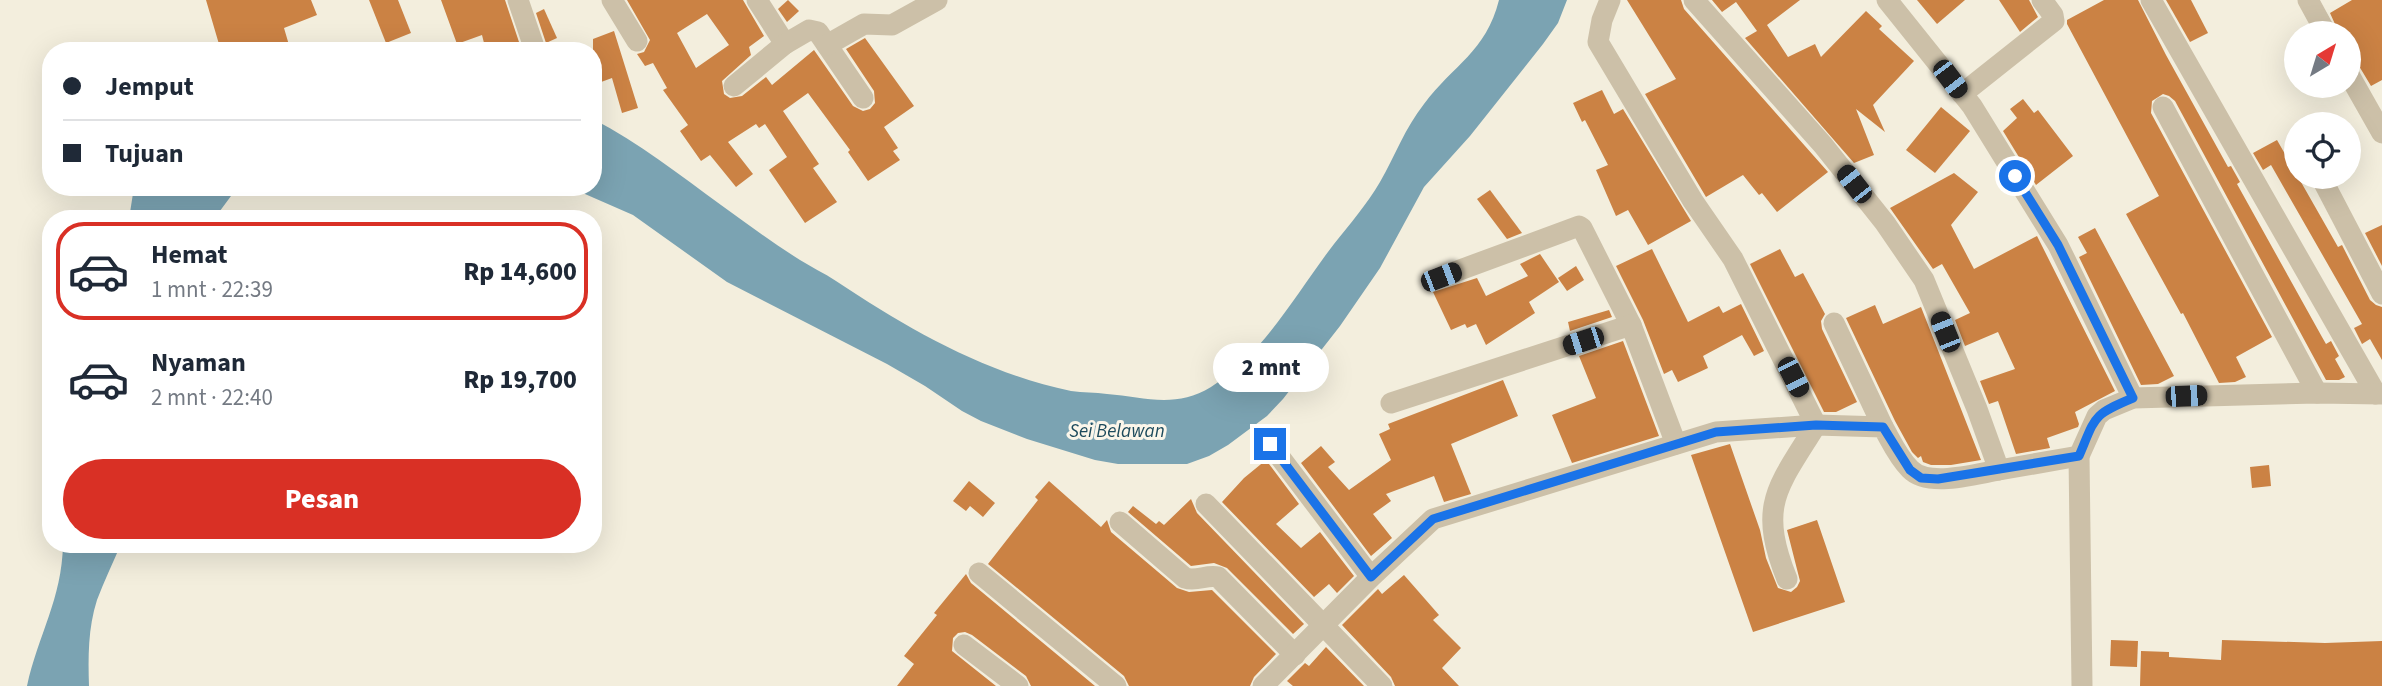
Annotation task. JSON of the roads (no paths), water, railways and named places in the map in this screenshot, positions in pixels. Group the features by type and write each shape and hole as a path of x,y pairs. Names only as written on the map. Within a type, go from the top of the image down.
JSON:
{"street":[{"path":"518,0 532,42"},
{"path":"612,0 637,41"},
{"path":"757,0 785,44"},
{"path":"827,45 864,24 892,25 937,0"},
{"path":"1610,0 1602,20 1598,42 1693,201 1733,259 1816,425"},
{"path":"1694,0 1823,145 1885,223 1924,280 1978,409 1999,470"},
{"path":"1887,0 1972,106 2058,245 2133,398"},
{"path":"1962,94 2054,21 2053,15 2042,0"},
{"path":"2151,0 2379,394"},
{"path":"2308,0 2319,21"},
{"path":"734,86 785,44 813,29 863,98"},
{"path":"2361,96 2382,133"},
{"path":"2163,107 2317,393"},
{"path":"2327,189 2382,294"},
{"path":"1441,277 1578,226 1582,228 1631,325 1676,444"},
{"path":"1834,323 1883,427 1901,458 1910,470 1921,478 1938,479 2079,456"},
{"path":"1391,403 1631,325"},
{"path":"2082,686 2079,456 2097,416 2104,410 2133,398 2379,394"},
{"path":"1787,579 1775,550 1772,508 1781,482 1816,425"},
{"path":"1275,682 1295,655 1323,626 1433,519 1716,432 1816,425 1883,427"},
{"path":"1270,444 1371,577"},
{"path":"1206,504 1382,686"},
{"path":"1120,522 1185,578 1191,580 1211,575 1218,577 1295,655"},
{"path":"979,573 1116,686"},
{"path":"964,645 1018,686"}],"water":[{"name":"Sei Belawan","path":"1499,0 1567,0 1558,23 1543,44 1470,136 1424,187 1380,268 1340,326 1283,399 1267,416 1228,445 1187,464 1118,464 1095,460 1027,439 981,421 887,364 727,282 633,215 590,196 602,196 602,124 659,160 790,254 891,316 948,347 1008,373 1071,391 1159,400 1185,398 1211,387 1230,373 1264,340 1375,190 1417,113 1435,90 1468,57 1486,33"},
{"path":"133,196 231,196 221,210 130,210"},
{"path":"63,553 117,553 94,611 89,643 89,686 27,686 54,600"}]}
